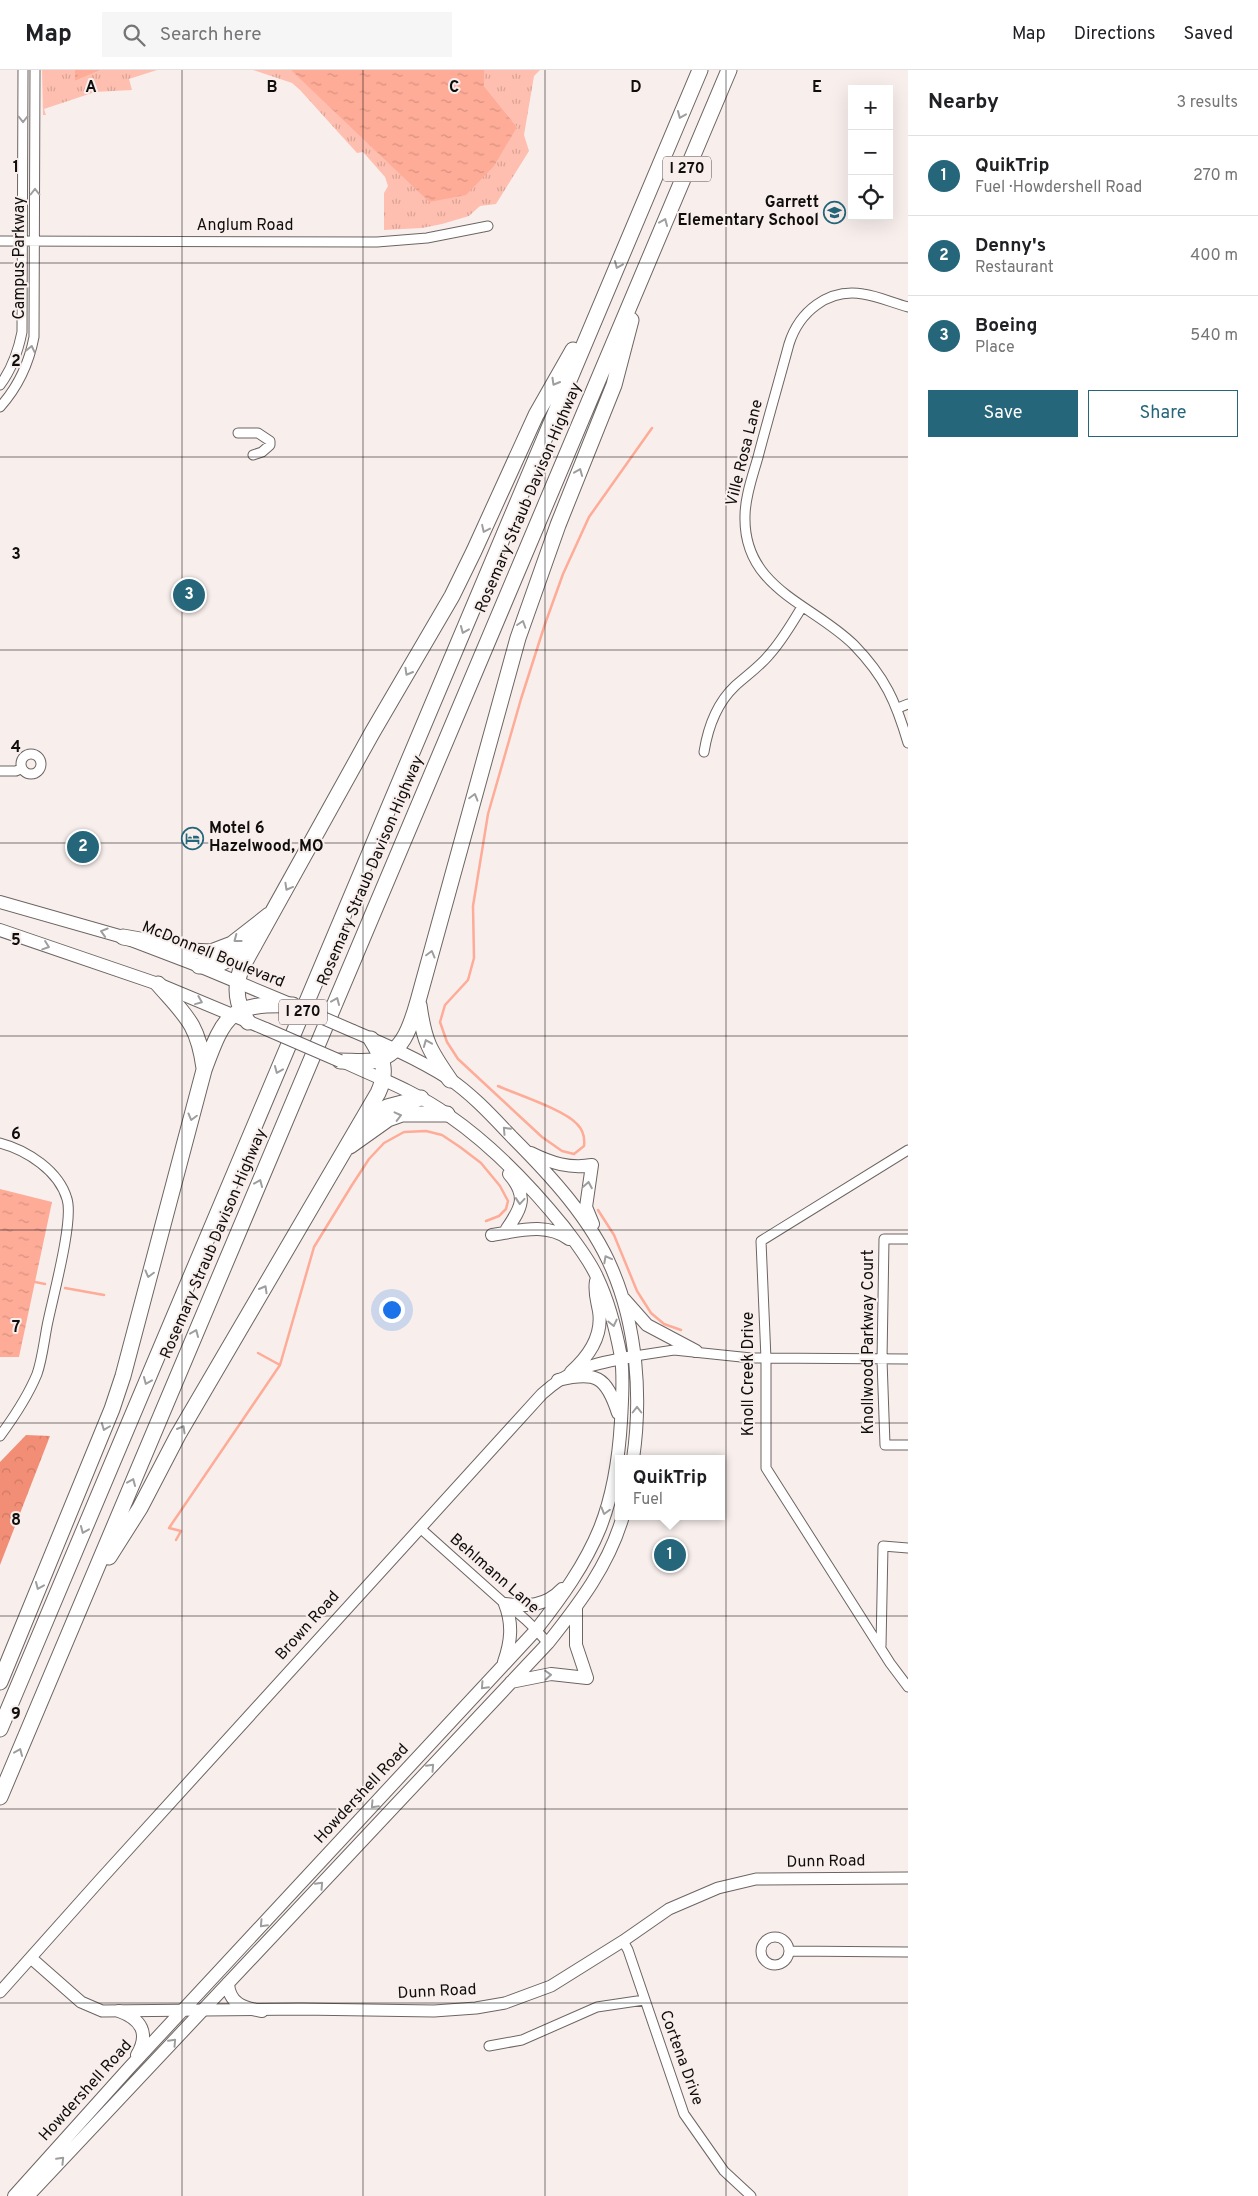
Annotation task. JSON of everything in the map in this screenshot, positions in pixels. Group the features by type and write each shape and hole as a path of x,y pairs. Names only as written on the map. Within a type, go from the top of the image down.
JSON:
{"highway":[{"name":"Rosemary Straub Davison Highway","path":"0,1729 700,70"},
{"name":"Rosemary Straub Davison Highway","path":"0,1797 729,70"},
{"path":"340,1061 373,1061 382,1058 395,1049 407,1034 418,1001 518,638 555,532 614,385 645,267"},
{"path":"241,1016 236,992 241,969 372,733 452,596 536,415 605,295"},
{"path":"123,937 174,946 190,951 211,952 232,944 276,909"},
{"path":"199,966 221,963 255,945"},
{"path":"158,984 190,1020 196,1030 200,1041 204,1070"},
{"path":"418,1001 424,1037 430,1050 450,1080"},
{"path":"0,1682 112,1409 123,1376 204,1070 217,1036 222,1027 241,1016 251,1006 277,1002 293,1005"},
{"path":"86,1592 140,1508 174,1443 378,1093 383,1080 384,1064 371,1039"},
{"path":"359,1125 386,1107 421,1098"},
{"path":"343,1152 388,1119 402,1114 447,1114"}],"main road":[{"name":"McDonnell Boulevard","path":"0,902 123,937 237,982 277,1002"},
{"path":"0,930 158,984 241,1016 421,1098 447,1114 474,1135 526,1182 580,1248 596,1276 611,1315 621,1358"},
{"name":"McDonnell Boulevard","path":"293,1005 395,1049 450,1080 486,1110 523,1148 562,1192 596,1239 612,1269 626,1311 634,1356"},
{"path":"474,1135 485,1151 506,1170 518,1185 522,1197 518,1212 507,1229"},
{"path":"523,1148 533,1154 560,1164 571,1166 592,1165 586,1208 594,1226 596,1239"},
{"path":"492,1235 546,1228 560,1232 580,1248"},
{"path":"571,1372 596,1342 599,1328 599,1312 594,1292 596,1276"},
{"path":"619,1291 630,1307 647,1325 696,1352"},
{"path":"634,1356 636,1438 634,1455"},
{"name":"Howdershell Road","path":"616,1455 620,1424 621,1358"},
{"path":"558,1380 584,1375 602,1380 612,1396 620,1424"},
{"name":"Howdershell Road","path":"14,2196 181,2011 536,1630 566,1592 600,1527 615,1467"},
{"name":"Howdershell Road","path":"28,2196 510,1682 548,1644 576,1608 605,1563 621,1520"},
{"path":"502,1667 510,1638 510,1618 505,1604 528,1607 543,1602 558,1594 576,1574"},
{"path":"510,1682 551,1674 587,1678 576,1646 576,1608"},
{"path":"228,1983 232,1997 239,2005 262,2011"},
{"path":"119,2011 131,2015 141,2027 143,2033 142,2042 129,2068"}],"street":[{"name":"Campus Parkway","path":"0,385 8,374 17,355 22,332 23,70"},
{"name":"Campus Parkway","path":"0,407 8,398 21,376 30,355 35,320 35,70"},
{"name":"Anglum Road","path":"0,240 377,242 426,238 488,226"},
{"name":"Ville Rosa Lane","path":"908,307 864,294 842,294 814,306 802,317 793,330 744,515 752,551 760,569 786,596 837,630 853,644 880,675 898,708 908,743"},
{"path":"238,433 258,433 270,441 268,448 253,455"},
{"path":"704,752 710,722 724,699 733,687 771,654 802,607"},
{"path":"898,708 908,704"},
{"path":"0,771 16,771 22,768"},
{"path":"0,1143 27,1154 44,1166 58,1181 68,1200 68,1226 37,1374 21,1406 0,1436"},
{"name":"Knoll Creek Drive","path":"908,1150 761,1242 766,1359 766,1468 881,1646 890,1663 908,1687"},
{"name":"Knollwood Parkway Court","path":"908,1238 884,1239 882,1360 885,1445 908,1445"},
{"path":"634,1356 674,1350 766,1359 908,1359"},
{"name":"Brown Road","path":"32,1958 100,1880 525,1412 558,1380 571,1372 596,1364 634,1356"},
{"name":"Behlmann Lane","path":"420,1528 514,1610 548,1644"},
{"path":"881,1646 883,1546 908,1548"},
{"name":"Dunn Road","path":"32,1958 81,2002 92,2009 102,2011 453,2011 505,2003 550,1986 623,1941 669,1909 718,1888 756,1880 908,1878"},
{"name":"Cortena Drive","path":"623,1941 628,1950 684,2114 724,2170 751,2196"},
{"path":"789,1951 908,1952"},
{"path":"0,1992 32,1958"},
{"path":"489,2046 522,2040 597,2007 644,2000"}],"green space":[{"path":"42,70 75,70 75,81 101,70 157,70 129,79 132,90 95,92 44,109 46,115 43,115"},
{"path":"253,70 291,70 295,72 429,202 517,127 484,86 484,70 540,70 534,76 524,135 529,151 496,204 480,206 469,216 442,224 422,228 384,230 384,193 388,186 385,177 363,152 357,153 292,83"},
{"path":"26,1435 50,1436 0,1565 0,1462"}],"water":[{"path":"75,70 101,70 75,81"},
{"path":"291,70 484,70 484,86 517,127 494,166 466,195 429,202"},
{"path":"0,1189 52,1202 19,1357 0,1357"}],"waterway":[{"path":"498,1086 551,1108 571,1119 582,1131 584,1146 574,1154 562,1151 542,1137 458,1059 447,1042 440,1022 445,1005 468,980 474,958 473,906 488,814 545,624 563,574 589,517 652,428"},
{"path":"176,1540 181,1531 169,1528 280,1365 314,1247 369,1159 384,1143 404,1132 426,1131 442,1135 481,1163 500,1186 508,1201 506,1209 499,1216 486,1221"},
{"path":"598,1210 614,1235 637,1291 651,1313 664,1324 681,1330"},
{"path":"35,1282 45,1284"},
{"path":"65,1288 104,1295"},
{"path":"258,1353 280,1365"}],"place":[{"name":"Garrett Elementary School","path":"835,212"},
{"name":"Boeing","path":"189,595"},
{"name":"Motel 6 Hazelwood, MO","path":"193,838"},
{"name":"Denny's","path":"83,847"},
{"name":"QuikTrip","path":"670,1555"}]}
